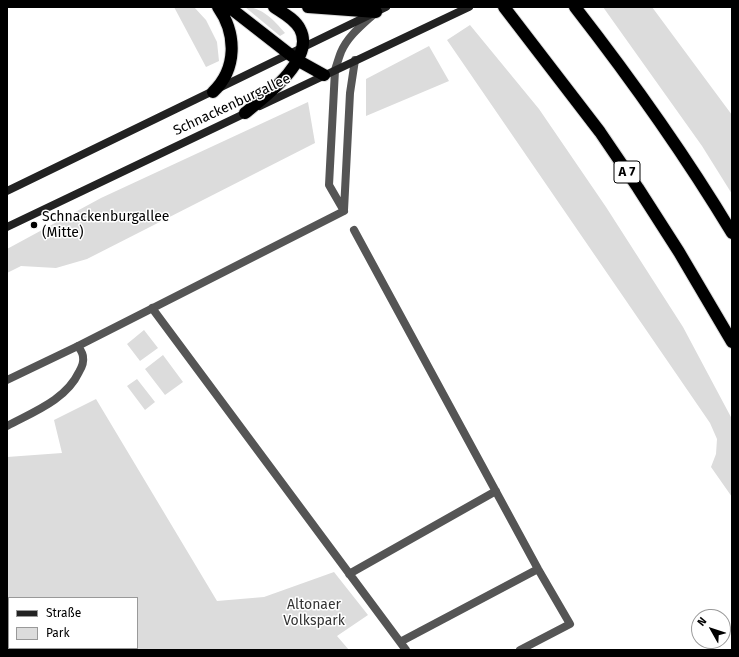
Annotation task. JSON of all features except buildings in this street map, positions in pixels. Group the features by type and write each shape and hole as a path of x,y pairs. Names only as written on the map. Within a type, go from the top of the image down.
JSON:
{"highway":[{"path":"214,92 227,76 232,58 228,28 223,13 218,7"},
{"path":"228,7 293,57 330,72"},
{"path":"245,113 271,92 293,57 302,52 303,37 298,26 274,7"},
{"path":"308,7 381,10"},
{"path":"575,7 609,50 713,202 732,233"},
{"name":"A 7","path":"506,9 600,132 679,252 732,342"}],"main road":[{"name":"Schnackenburgallee","path":"7,227 469,7"},
{"path":"303,48 381,10"},
{"name":"Schnackenburgallee","path":"7,191 214,92 293,57"}],"street":[{"path":"344,211 329,185 330,72 346,42 360,27 381,10"},
{"path":"344,211 350,93 355,60"},
{"path":"7,380 78,346 344,211"},
{"path":"354,230 538,569 570,624 520,650"},
{"path":"152,308 406,650"},
{"path":"7,426 52,402 76,379 83,364 84,356 78,346"},
{"path":"349,574 496,491"},
{"path":"400,642 538,569"}],"green space":[{"path":"174,7 194,7 206,20 217,42 219,61 206,67"},
{"path":"245,7 257,9 267,15 285,33 280,36"},
{"path":"603,7 652,7 732,115 732,194 702,146"},
{"path":"470,25 539,109 606,207 683,327 732,419 732,497 711,467 716,454 717,439 710,423 447,40"},
{"path":"429,46 449,81 366,116 366,79"},
{"path":"308,102 315,143 87,259 56,268 21,266 7,273 7,249 101,198"},
{"path":"144,330 158,348 140,361 127,344"},
{"path":"163,355 183,382 165,395 145,369"},
{"path":"137,379 155,402 145,410 127,386"},
{"name":"Altonaer Volkspark","path":"96,399 217,601 264,597 334,572 368,615 337,636 349,650 7,650 7,457 62,453 54,420"}],"place":[{"name":"Schnackenburgallee (Mitte)","path":"34,225"}]}
